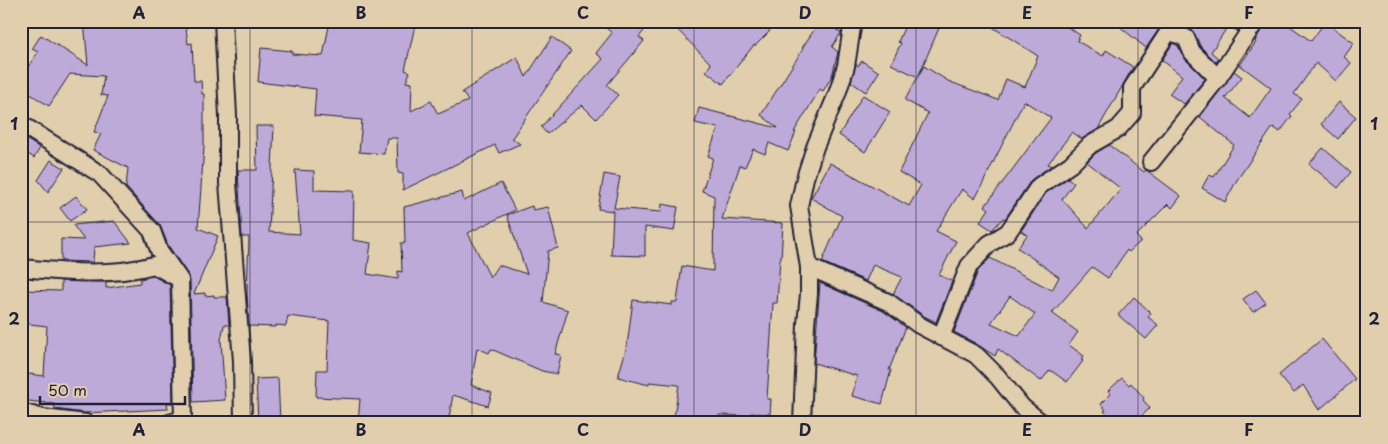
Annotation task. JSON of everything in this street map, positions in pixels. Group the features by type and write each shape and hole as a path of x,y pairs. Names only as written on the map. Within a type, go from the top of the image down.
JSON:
{"street":[{"path":"223,21 228,116 228,183 242,361 243,423"},
{"path":"802,423 809,267 799,206 805,178 815,147 837,94 846,66 853,21"},
{"path":"1151,162 1218,78 1256,21"},
{"path":"941,337 969,266 989,244 1008,232 1039,186 1071,164 1090,145 1118,129 1132,113 1132,88 1169,31 1186,38 1192,52 1218,78"},
{"path":"21,124 100,174 152,231 159,250 180,280 183,418 169,423"},
{"path":"21,268 74,273 136,270 154,265 180,280"},
{"path":"809,267 888,302 920,325 976,355 998,377 1022,407 1042,423"},
{"path":"21,412 43,418 86,423"}],"building":[{"path":"84,21 185,21 188,44 192,43 194,81 201,81 202,94 204,94 204,147 198,228 218,236 194,294 205,293 205,296 227,297 229,325 224,325 221,340 225,400 193,402 190,280 168,245 160,225 126,187 128,168 93,150 101,134 94,132 108,96 101,95 104,76 70,74 49,106 21,88 21,77 38,52 32,49 41,35 88,65"},
{"path":"330,21 416,21 405,70 410,72 406,82 412,83 411,111 431,101 438,114 468,101 462,92 517,57 526,77 552,37 571,51 512,138 520,144 499,153 495,145 403,190 403,174 398,173 397,138 387,138 384,154 359,152 362,120 314,116 316,89 258,82 261,48 292,51 292,54 323,56"},
{"path":"598,21 652,21 639,37 644,41 607,85 618,95 596,119 582,105 547,134 541,127 603,59 596,53 612,33"},
{"path":"669,21 759,21 770,31 754,45 723,84 706,71 711,64"},
{"path":"820,21 824,21 841,33 832,47 838,52 832,76 823,91 820,89 794,132 796,132 788,151 769,143 765,154 753,149 745,167 740,165 722,219 783,223 777,303 773,303 767,399 771,399 770,414 751,413 750,416 719,415 718,422 700,418 699,423 673,423 679,385 649,382 649,385 618,377 627,346 633,300 672,305 672,302 677,302 682,266 713,271 714,196 702,191 713,158 708,156 718,128 695,123 699,108 778,128 761,115"},
{"path":"907,21 942,21 918,77 891,64 901,43 898,42"},
{"path":"983,21 1058,21 1080,35 1077,41 1103,56 1106,50 1133,67 1098,129 1082,139 1072,132 1048,164 1051,166 1031,180 1005,219 1003,218 992,230 980,222 989,209 985,206 1051,118 1024,101 975,199 962,189 936,231 956,241 939,275 952,281 936,322 924,316 893,294 902,277 873,265 866,281 822,262 842,216 811,198 830,163 909,206 921,185 899,172 928,113 905,100 924,66 948,81 998,100 1006,79 1025,87 1038,56"},
{"path":"1113,21 1167,21 1161,26 1146,48"},
{"path":"1170,21 1244,21 1237,31 1228,26 1211,52 1219,59 1216,62 1200,46 1195,34 1190,29"},
{"path":"1266,21 1283,21 1311,41 1325,22 1354,43 1344,57 1351,63 1336,81 1316,63 1294,94 1302,99 1290,114 1292,116 1280,132 1273,127 1237,180 1225,202 1202,188 1209,175 1214,177 1234,145 1200,117 1234,71 1242,77 1225,98 1250,118 1271,88 1240,65 1256,42"},
{"path":"1173,43 1178,46 1185,59 1205,79 1184,104 1169,94 1182,76 1162,60"},
{"path":"862,61 879,72 866,92 851,82 856,64 858,66"},
{"path":"863,95 890,112 865,152 839,135"},
{"path":"1339,102 1356,117 1338,139 1321,124"},
{"path":"256,126 274,126 269,232 300,234 295,170 314,171 314,190 354,191 353,240 371,243 367,274 398,279 398,271 402,272 401,243 405,243 404,207 462,192 464,201 501,183 515,210 468,233 490,277 498,265 527,274 507,215 532,206 533,210 548,207 558,248 548,251 543,302 568,310 555,354 561,355 557,374 542,371 491,349 489,353 477,348 471,385 492,393 488,406 453,395 448,423 358,423 360,399 316,397 317,370 327,370 329,321 288,316 286,326 249,326 247,292 249,237 242,237 238,170 257,170"},
{"path":"21,136 40,148 34,158 21,149"},
{"path":"1109,145 1144,172 1146,170 1181,196 1172,208 1168,204 1136,236 1141,241 1129,252 1127,250 1108,278 1092,267 1052,313 1078,332 1069,345 1084,356 1081,360 1083,361 1067,382 1050,370 1041,381 998,349 995,356 954,332 978,271 990,258 1052,290 1059,277 1018,248 1027,235 1021,231 1046,193 1068,178 1074,183 1062,199 1088,228 1121,189 1087,162 1096,153","holes":["1010,296 1035,314 1019,336 991,323"]},
{"path":"1323,148 1351,172 1338,188 1309,164"},
{"path":"51,160 64,168 48,192 38,180"},
{"path":"604,174 620,177 614,208 661,212 662,204 678,207 674,231 645,227 645,256 611,255 613,211 598,209"},
{"path":"76,196 87,209 70,221 60,208"},
{"path":"114,221 131,243 94,247 93,262 61,261 61,239 84,240 73,225"},
{"path":"153,276 170,285 173,403 167,403 168,409 84,413 55,409 54,404 21,400 21,373 44,376 47,326 21,323 21,290 61,291 61,281 106,282 106,288 140,283 140,279"},
{"path":"820,283 883,311 906,327 889,370 891,370 882,404 852,396 857,376 814,363"},
{"path":"1256,290 1266,303 1253,312 1243,299"},
{"path":"1134,297 1151,313 1148,317 1158,325 1146,339 1118,315"},
{"path":"1322,339 1355,379 1319,410 1303,385 1294,393 1279,375"},
{"path":"278,378 280,422 258,422 256,379"},
{"path":"1122,378 1129,385 1131,383 1150,408 1134,423 1115,423 1104,411 1106,410 1101,404 1111,394 1108,391"}]}
